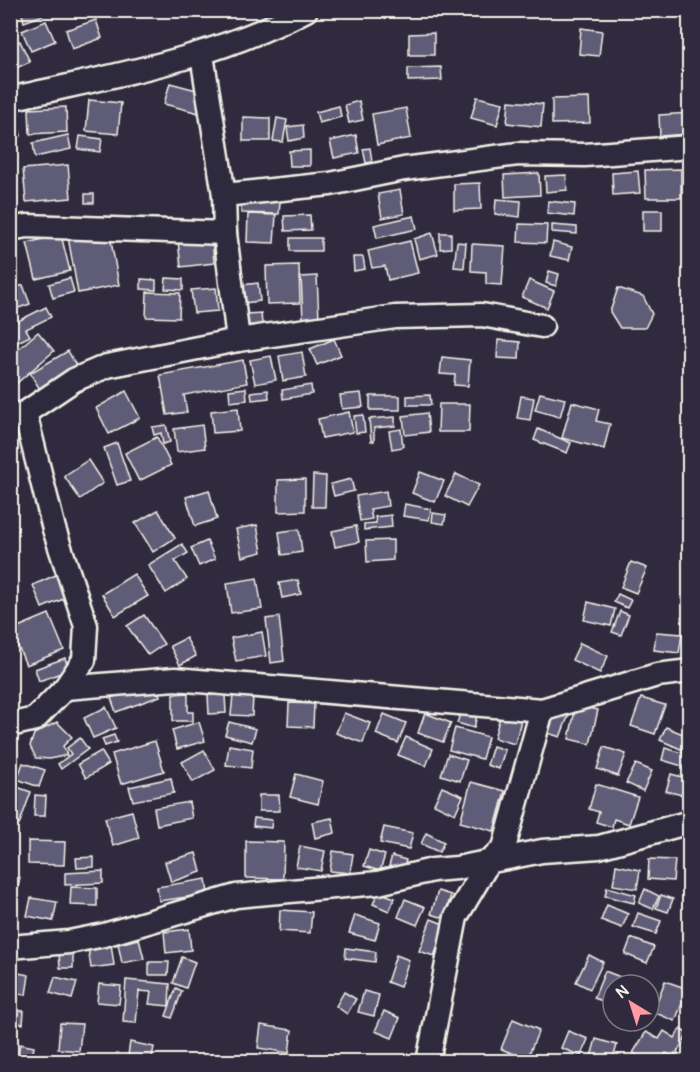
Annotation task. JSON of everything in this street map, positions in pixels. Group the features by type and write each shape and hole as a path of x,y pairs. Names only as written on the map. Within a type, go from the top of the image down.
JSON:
{"street":[{"path":"10,99 202,55 270,29 306,10"},
{"path":"202,55 224,195 225,233 238,340"},
{"path":"224,195 330,184 404,169 518,154 585,155 690,147"},
{"path":"10,229 27,226 225,233"},
{"path":"10,725 35,718 66,688 84,660 86,626 18,415 74,380 107,366 238,340 395,317 482,315 542,326"},
{"path":"66,688 175,679 542,710 657,675 690,671"},
{"path":"428,1062 456,917 488,863 504,848 542,710"},
{"path":"10,947 69,942 104,935 194,906 253,893 378,884 433,870 488,863 542,851 599,847 690,822"}],"building":[{"path":"21,10 48,10 49,13 24,22"},
{"path":"96,20 102,38 72,49 66,30"},
{"path":"46,21 55,41 31,51 22,31"},
{"path":"581,28 602,31 599,56 579,54"},
{"path":"434,33 434,55 409,55 409,34"},
{"path":"20,41 30,62 12,70 10,45"},
{"path":"441,67 442,80 408,81 408,68"},
{"path":"170,83 204,92 199,113 164,104"},
{"path":"477,97 503,103 497,125 471,118"},
{"path":"589,98 590,123 552,124 552,99"},
{"path":"89,100 121,103 118,134 86,131"},
{"path":"359,101 363,120 349,123 345,105"},
{"path":"509,101 543,104 541,127 507,123"},
{"path":"339,106 341,117 319,123 316,112"},
{"path":"66,107 67,132 30,134 29,109"},
{"path":"406,108 411,138 377,145 372,114"},
{"path":"15,111 21,136 10,139 10,113"},
{"path":"690,113 690,134 660,136 659,115"},
{"path":"243,117 270,118 270,141 243,141"},
{"path":"277,118 287,120 283,142 273,141"},
{"path":"303,125 304,138 289,141 287,127"},
{"path":"68,135 71,149 35,157 33,143"},
{"path":"356,135 359,153 334,158 330,141"},
{"path":"80,136 102,139 100,152 78,149"},
{"path":"370,148 372,162 366,163 363,149"},
{"path":"310,150 310,166 290,166 289,151"},
{"path":"68,165 71,198 26,202 23,169"},
{"path":"681,169 681,198 646,198 645,170"},
{"path":"638,171 640,193 613,195 612,173"},
{"path":"539,173 540,195 505,197 504,175"},
{"path":"566,175 567,190 546,192 545,176"},
{"path":"480,183 481,209 454,210 454,184"},
{"path":"400,190 404,214 382,218 378,194"},
{"path":"85,194 94,194 94,203 85,203"},
{"path":"496,199 521,201 520,217 495,214"},
{"path":"241,200 280,202 279,214 241,213"},
{"path":"548,201 575,204 574,216 547,213"},
{"path":"643,210 662,210 662,231 643,231"},
{"path":"248,214 276,215 274,243 247,242"},
{"path":"310,215 311,230 285,231 284,216"},
{"path":"414,216 417,229 377,238 374,225"},
{"path":"519,224 547,225 546,243 518,242"},
{"path":"552,225 577,227 577,234 552,232"},
{"path":"109,230 119,285 78,293 68,237"},
{"path":"432,233 438,254 419,259 414,239"},
{"path":"440,233 451,233 451,248 440,249"},
{"path":"61,235 70,271 36,279 27,243"},
{"path":"212,237 214,263 181,267 178,241"},
{"path":"290,238 321,238 321,251 290,251"},
{"path":"410,241 418,273 388,280 385,266 372,268 368,251"},
{"path":"457,242 466,243 464,268 454,267"},
{"path":"553,242 572,247 569,260 550,256"},
{"path":"472,244 505,246 502,285 486,284 486,272 471,271"},
{"path":"353,257 363,257 365,269 354,271"},
{"path":"299,265 300,303 267,304 266,266"},
{"path":"549,271 559,274 556,286 546,283"},
{"path":"317,276 319,319 303,320 301,277"},
{"path":"70,278 74,292 53,298 49,284"},
{"path":"166,278 183,279 183,290 165,289"},
{"path":"141,279 156,280 156,290 141,289"},
{"path":"529,280 554,291 547,308 522,297"},
{"path":"258,283 260,301 244,303 242,285"},
{"path":"23,285 30,304 10,311 10,290"},
{"path":"216,288 218,311 194,313 191,290"},
{"path":"618,288 643,296 652,314 645,328 620,328 610,312"},
{"path":"147,292 180,293 179,318 146,317"},
{"path":"46,307 51,317 26,329 30,336 10,346 10,325"},
{"path":"261,313 262,324 247,326 246,314"},
{"path":"38,332 54,351 10,389 10,356"},
{"path":"334,339 341,355 317,365 310,349"},
{"path":"498,340 520,342 519,359 497,358"},
{"path":"68,351 78,369 41,391 30,373"},
{"path":"302,352 306,377 283,381 279,356"},
{"path":"271,356 276,380 255,384 250,360"},
{"path":"442,357 470,360 468,386 454,385 455,375 440,374"},
{"path":"243,360 247,383 184,395 187,412 167,415 160,375"},
{"path":"311,385 312,394 283,399 282,390"},
{"path":"246,388 247,400 230,402 229,390"},
{"path":"268,390 269,398 252,400 251,392"},
{"path":"126,391 140,418 109,434 96,408"},
{"path":"361,393 363,407 342,409 340,395"},
{"path":"540,393 565,399 560,417 535,410"},
{"path":"430,395 431,405 407,405 407,396"},
{"path":"370,396 400,396 400,410 370,410"},
{"path":"521,396 534,398 530,420 517,418"},
{"path":"572,402 599,409 596,421 610,424 604,449 562,438"},
{"path":"439,404 470,404 469,432 438,432"},
{"path":"238,408 240,431 213,433 211,411"},
{"path":"349,412 353,432 322,438 318,419"},
{"path":"427,413 429,432 405,435 403,416"},
{"path":"363,415 365,432 356,433 354,416"},
{"path":"395,417 395,426 374,428 374,441 371,441 369,419"},
{"path":"166,425 170,442 163,444 161,433 154,435 152,427"},
{"path":"202,425 205,448 177,452 174,429"},
{"path":"401,429 403,447 392,449 389,431"},
{"path":"538,429 571,443 567,453 534,440"},
{"path":"157,437 171,465 139,481 125,453"},
{"path":"117,443 130,481 117,485 104,448"},
{"path":"88,460 103,483 80,499 64,476"},
{"path":"420,472 444,481 435,502 412,493"},
{"path":"456,474 479,485 467,507 445,496"},
{"path":"313,475 326,476 325,507 312,507"},
{"path":"305,479 305,511 278,512 278,480"},
{"path":"351,479 354,491 334,496 331,484"},
{"path":"209,490 217,519 195,526 186,497"},
{"path":"386,491 388,506 370,509 372,519 360,521 356,496"},
{"path":"405,504 431,509 429,520 403,516"},
{"path":"158,510 175,538 153,552 135,523"},
{"path":"433,513 446,515 444,524 432,522"},
{"path":"391,515 392,527 364,530 364,524 376,523 375,517"},
{"path":"257,525 262,552 242,557 236,529"},
{"path":"356,526 359,542 335,547 332,531"},
{"path":"299,529 302,552 282,555 279,532"},
{"path":"393,540 393,560 367,562 366,541"},
{"path":"207,541 215,559 199,566 191,548"},
{"path":"182,544 188,553 175,561 187,579 166,593 148,565"},
{"path":"631,562 647,568 636,593 621,587"},
{"path":"58,574 68,597 42,608 33,585"},
{"path":"134,574 148,596 115,616 102,594"},
{"path":"257,578 262,609 231,613 227,583"},
{"path":"298,580 301,594 282,598 279,583"},
{"path":"618,594 631,600 627,608 614,602"},
{"path":"588,602 615,609 611,626 584,620"},
{"path":"620,611 629,615 621,635 612,632"},
{"path":"49,614 64,650 26,665 11,630"},
{"path":"144,615 164,644 148,655 127,626"},
{"path":"279,617 284,661 271,663 266,619"},
{"path":"262,632 266,656 236,661 231,638"},
{"path":"656,632 682,634 679,653 654,650"},
{"path":"186,638 196,656 180,665 170,646"},
{"path":"580,643 608,656 600,673 572,660"},
{"path":"65,658 69,670 39,681 35,669"},
{"path":"155,682 160,696 116,712 111,698"},
{"path":"188,693 188,712 193,712 193,721 173,721 173,694"},
{"path":"208,695 225,695 226,713 209,714"},
{"path":"233,695 253,696 252,716 231,715"},
{"path":"641,698 665,705 655,734 631,726"},
{"path":"289,703 314,704 313,727 288,726"},
{"path":"576,705 598,710 590,744 569,739"},
{"path":"106,707 116,728 93,738 84,718"},
{"path":"558,707 570,712 560,737 548,733"},
{"path":"502,710 522,716 515,744 494,738"},
{"path":"461,711 477,715 474,728 457,723"},
{"path":"344,713 370,723 363,743 336,733"},
{"path":"425,713 451,723 443,742 418,733"},
{"path":"384,714 406,723 398,743 376,734"},
{"path":"57,722 72,737 63,746 67,755 50,759 36,758 30,746 34,734"},
{"path":"199,722 205,741 177,749 172,730"},
{"path":"229,722 256,729 252,742 225,735"},
{"path":"666,727 690,737 690,753 660,740"},
{"path":"455,728 488,737 482,759 449,750"},
{"path":"114,735 117,742 105,746 102,739"},
{"path":"406,737 433,749 426,766 398,755"},
{"path":"80,738 88,749 61,769 58,764 71,754 67,748"},
{"path":"155,741 164,771 121,784 112,754"},
{"path":"229,745 253,749 251,768 226,765"},
{"path":"493,746 505,750 499,769 487,765"},
{"path":"604,747 626,754 618,776 597,769"},
{"path":"665,748 690,755 689,768 662,760"},
{"path":"10,750 18,752 10,779"},
{"path":"204,750 215,770 193,782 182,762"},
{"path":"101,751 109,764 86,778 78,764"},
{"path":"448,754 467,760 460,781 441,775"},
{"path":"23,763 45,770 39,787 17,779"},
{"path":"636,764 652,771 643,791 626,783"},
{"path":"296,774 323,781 318,804 290,797"},
{"path":"671,774 690,779 690,797 666,791"},
{"path":"171,778 174,793 133,801 129,787"},
{"path":"471,782 505,791 494,831 460,822"},
{"path":"596,784 638,797 629,824 614,819 612,827 596,822 599,812 589,809"},
{"path":"14,786 31,792 19,825 10,822 10,798"},
{"path":"442,787 463,796 455,814 434,804"},
{"path":"35,795 46,796 45,816 34,816"},
{"path":"259,795 279,795 280,811 259,811"},
{"path":"189,802 192,818 157,825 154,808"},
{"path":"132,811 139,838 113,846 105,818"},
{"path":"254,818 272,820 271,828 253,826"},
{"path":"332,818 335,833 315,838 312,822"},
{"path":"384,827 413,833 409,849 380,843"},
{"path":"426,833 444,842 439,852 421,844"},
{"path":"28,841 65,842 64,865 28,864"},
{"path":"246,841 284,842 283,879 246,878"},
{"path":"300,846 325,851 321,871 296,867"},
{"path":"369,850 385,855 380,871 364,866"},
{"path":"333,851 353,854 350,873 330,871"},
{"path":"196,853 201,872 171,882 165,862"},
{"path":"392,856 406,860 403,870 389,866"},
{"path":"94,857 94,867 77,868 76,858"},
{"path":"649,859 675,860 673,881 648,879"},
{"path":"616,865 640,870 637,889 613,885"},
{"path":"103,871 103,883 65,885 65,873"},
{"path":"10,875 20,877 15,904 10,903"},
{"path":"206,879 208,894 159,901 157,887"},
{"path":"71,887 97,888 97,906 70,905"},
{"path":"607,887 636,895 634,903 605,896"},
{"path":"645,889 659,896 653,909 639,903"},
{"path":"438,891 451,895 444,918 431,914"},
{"path":"378,892 395,898 389,911 373,904"},
{"path":"661,895 673,899 668,912 656,908"},
{"path":"31,898 57,902 53,921 27,916"},
{"path":"405,899 425,907 417,925 398,917"},
{"path":"607,905 628,914 622,928 601,920"},
{"path":"280,910 312,912 310,933 279,931"},
{"path":"638,913 661,921 656,934 633,927"},
{"path":"355,915 380,923 375,940 349,933"},
{"path":"431,919 446,925 434,956 419,951"},
{"path":"189,929 191,950 166,953 164,932"},
{"path":"631,938 654,947 647,963 625,954"},
{"path":"139,939 144,959 122,963 118,944"},
{"path":"111,944 114,965 91,968 88,948"},
{"path":"346,948 376,952 375,962 345,958"},
{"path":"59,952 73,952 73,968 60,968"},
{"path":"396,955 409,960 400,987 387,982"},
{"path":"589,955 603,962 590,989 576,982"},
{"path":"182,957 195,962 186,988 173,983"},
{"path":"149,962 169,962 168,975 149,975"},
{"path":"13,972 29,975 26,995 10,993"},
{"path":"55,977 77,982 72,999 50,993"},
{"path":"126,980 170,984 169,1006 149,1004 151,992 139,991 136,1023 123,1022"},
{"path":"601,981 601,1001 594,998"},
{"path":"665,981 688,989 675,1021 661,1015 661,991"},
{"path":"99,984 121,986 119,1004 97,1002"},
{"path":"176,988 182,991 172,1018 166,1016"},
{"path":"364,991 379,995 374,1016 358,1012"},
{"path":"344,992 356,999 347,1014 336,1006"},
{"path":"10,1010 24,1011 23,1024 10,1022"},
{"path":"384,1011 400,1018 392,1038 375,1031"},
{"path":"513,1019 539,1030 527,1059 501,1049"},
{"path":"60,1023 82,1024 79,1051 58,1049"},
{"path":"261,1025 292,1030 289,1053 258,1048"},
{"path":"680,1029 688,1034 674,1057 666,1053 661,1062 647,1062 633,1053 645,1033 659,1039 664,1031 675,1038"},
{"path":"568,1031 588,1039 581,1056 561,1048"},
{"path":"596,1039 617,1045 612,1062 590,1060"},
{"path":"130,1042 154,1047 151,1062 127,1062"},
{"path":"20,1044 34,1047 31,1062 17,1062"}]}
